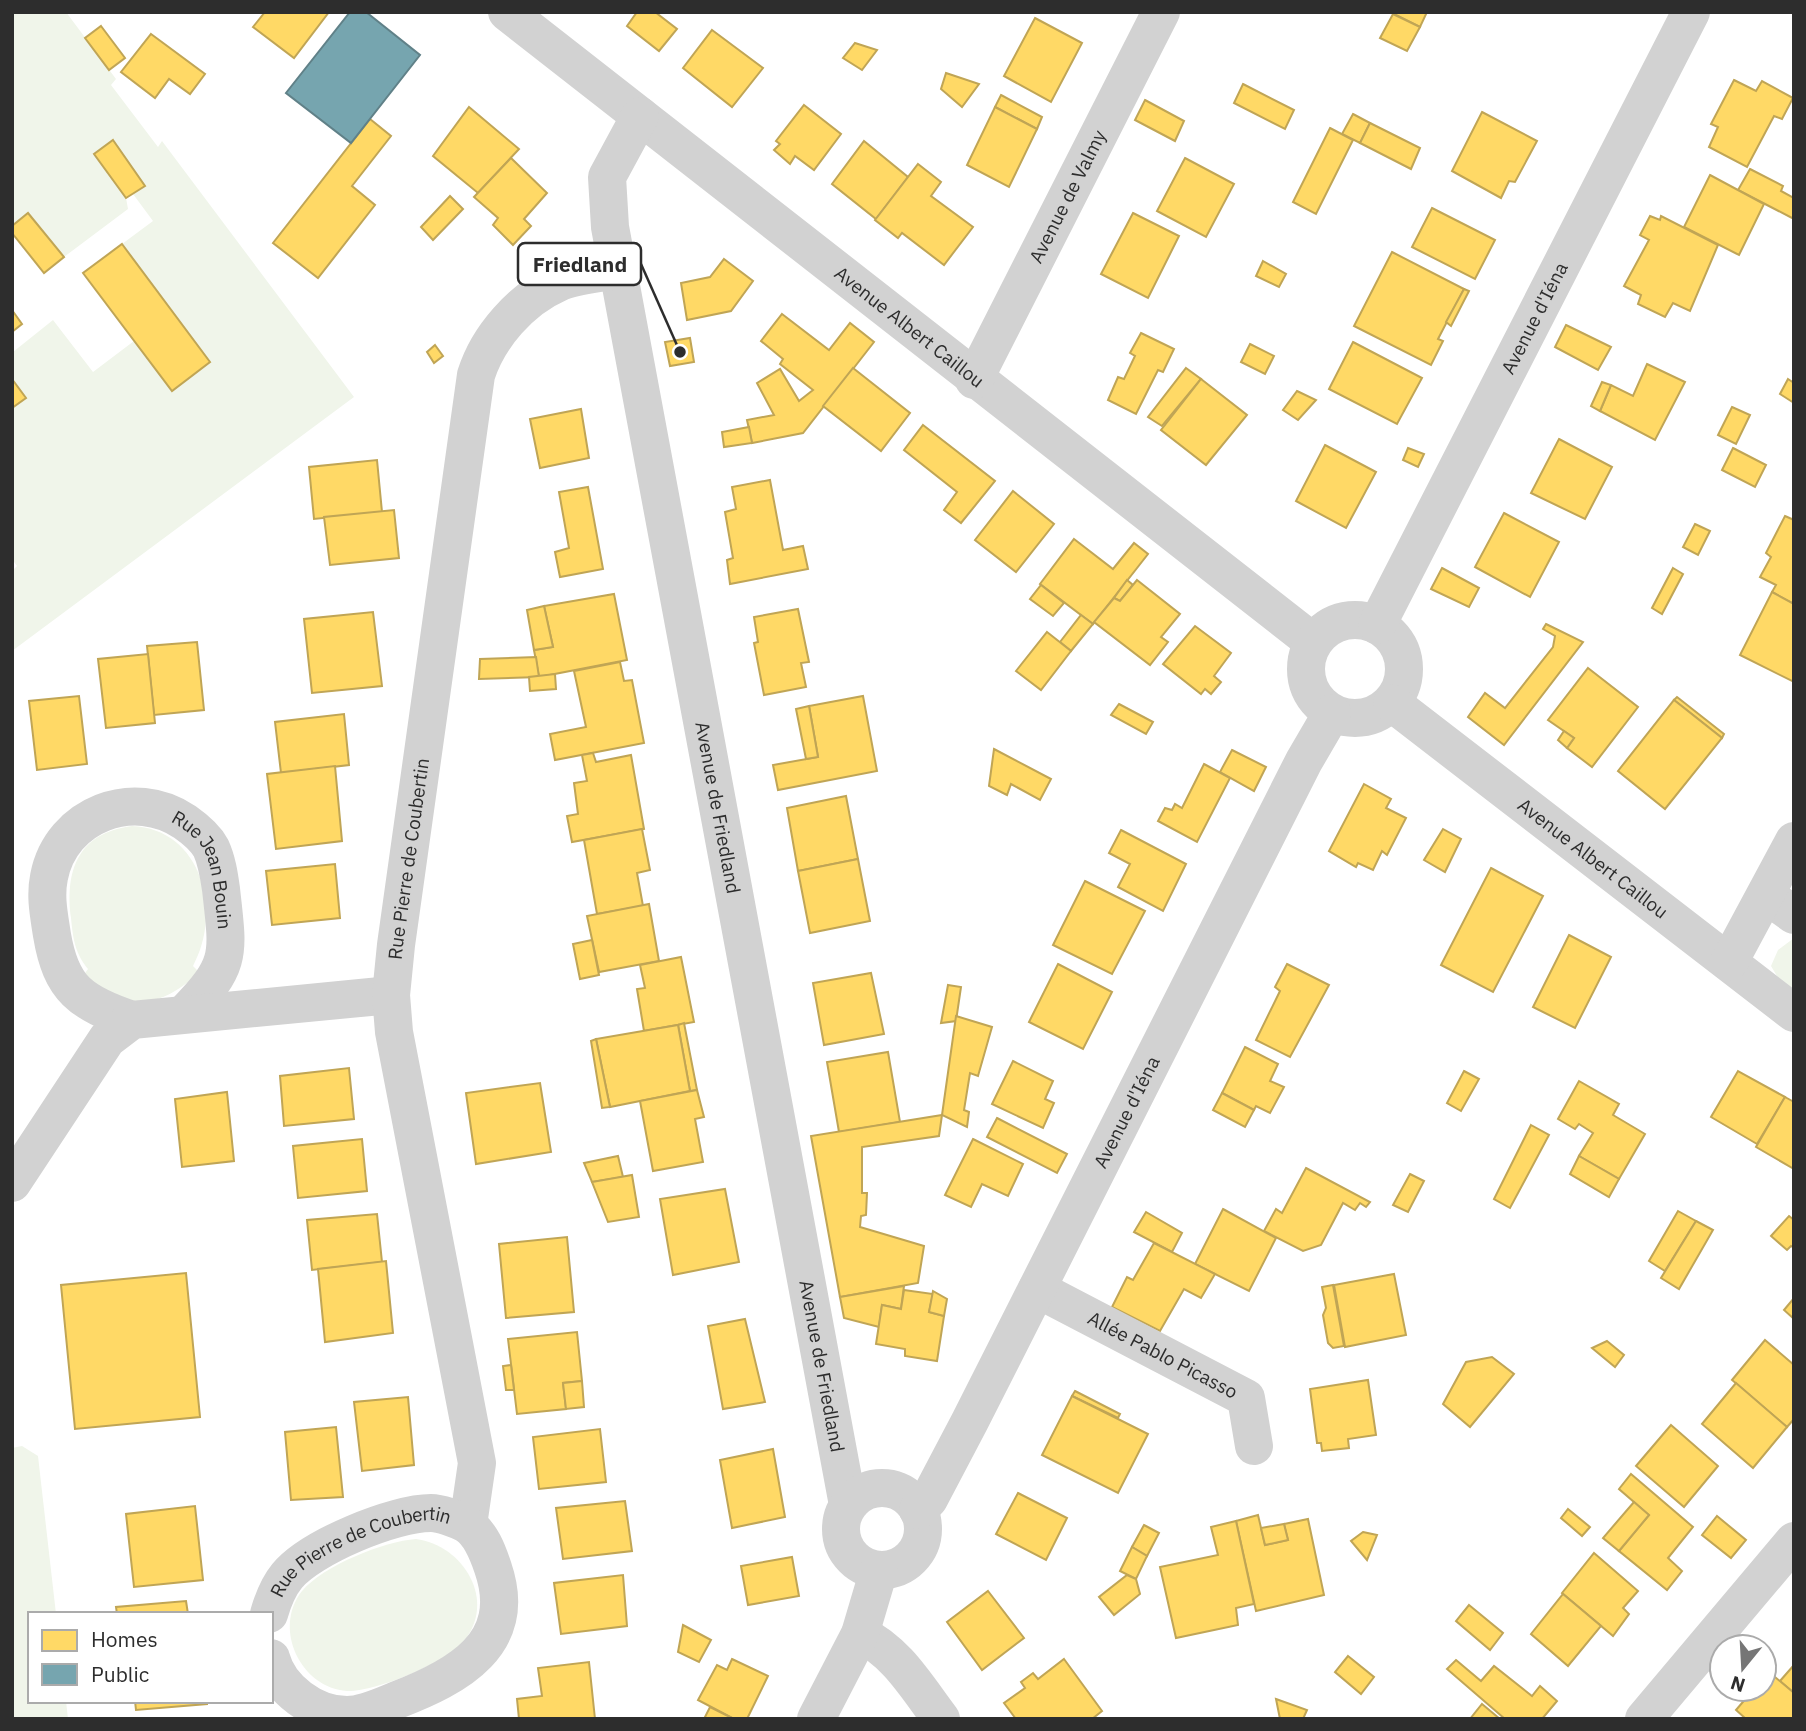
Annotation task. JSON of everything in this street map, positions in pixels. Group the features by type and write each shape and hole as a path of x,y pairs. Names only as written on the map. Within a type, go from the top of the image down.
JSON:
{"street":[{"name":"Avenue Albert Caillou","path":"507,12 974,380 1313,642"},
{"name":"Avenue de Valmy","path":"974,380 1161,12"},
{"name":"Avenue d'Iéna","path":"1377,625 1691,12"},
{"name":"Avenue de Friedland","path":"640,116 607,177 610,227 848,1505"},
{"name":"Rue Pierre de Coubertin","path":"468,1525 477,1463 394,1032 391,995 478,368 492,341 506,323 545,290 560,282 617,270"},
{"path":"1363,620 1377,625 1399,646 1404,660 1404,675 1392,703 1370,717 1357,719 1332,713 1319,704 1309,690 1305,674 1306,657 1313,642 1335,624 1363,620"},
{"name":"Avenue Albert Caillou","path":"1392,703 1794,1013"},
{"name":"Avenue d'Iéna","path":"918,1510 929,1499 1298,774 1332,713"},
{"name":"Rue Jean Bouin","path":"186,1012 214,982 225,960 227,941 219,872 210,847 196,829 160,809 136,806 107,809 85,820 57,852 49,875 47,898 57,964 81,998 100,1009 132,1020 186,1012 391,995"},
{"path":"1729,962 1780,905 1794,841"},
{"path":"12,1183 107,1039 132,1020"},
{"name":"Allée Pablo Picasso","path":"1037,1289 1246,1398 1254,1446"},
{"path":"870,1489 898,1491 918,1510 923,1534 913,1557 891,1570 879,1570 866,1568 847,1552 840,1529 848,1505 870,1489"},
{"name":"Rue Pierre de Coubertin","path":"270,1612 273,1600 289,1574 320,1551 408,1515 434,1512 468,1525 486,1547 497,1578 498,1613 483,1649 452,1677 365,1712 347,1715 298,1709 273,1662"},
{"path":"1644,1719 1794,1541"},
{"path":"816,1719 860,1634 879,1570"},
{"path":"860,1634 880,1644 893,1655 941,1719"}],"shaded area":[{"path":"12,12 66,12 116,79 111,85 158,147 162,141 354,397 12,651 12,571 17,566 12,559 12,408 26,398 12,379 13,352 53,320 93,372 134,341 172,391 210,362 122,244 153,221 133,194 144,186 94,154 126,198 128,209 64,257 29,213 12,226"},
{"path":"132,826 156,831 175,842 190,857 200,877 205,899 206,922 202,945 193,966 199,972 164,997 143,1002 131,1002 115,997 83,976 88,969 75,945 70,901 73,870 87,846 114,830"},
{"path":"1794,938 1794,991 1777,976 1771,966 1778,950"},
{"path":"22,1446 38,1456 56,1612 28,1612 28,1703 66,1703 68,1719 12,1719 12,1448"},
{"path":"416,1539 433,1543 448,1552 461,1563 470,1577 476,1593 477,1609 473,1626 463,1642 426,1667 374,1687 347,1691 316,1679 296,1654 291,1639 293,1606 302,1591 324,1573 355,1556 388,1544"}],"building: Homes":[{"path":"265,12 329,12 294,58 253,27"},
{"path":"637,12 655,12 677,29 659,51 627,26"},
{"path":"1390,12 1427,12 1420,27"},
{"path":"1393,14 1420,27 1407,51 1380,38"},
{"path":"1035,18 1082,43 1051,102 1004,76"},
{"path":"101,26 125,58 109,70 85,38"},
{"path":"712,30 763,68 732,107 683,68"},
{"path":"151,34 205,74 190,94 169,79 155,98 121,72"},
{"path":"855,43 877,50 862,70 843,58"},
{"path":"946,73 979,84 962,107 941,89"},
{"path":"1734,80 1756,91 1762,81 1793,98 1782,119 1774,116 1747,167 1709,147 1718,127 1711,124"},
{"path":"1243,84 1294,110 1285,129 1234,103"},
{"path":"1001,95 1042,117 1037,129 995,107"},
{"path":"1145,100 1184,121 1175,141 1135,120"},
{"path":"804,105 841,134 814,170 795,156 790,164 774,150 780,144 776,141"},
{"path":"469,107 519,149 478,193 433,156"},
{"path":"995,107 1037,129 1009,187 967,165"},
{"path":"1482,112 1537,141 1515,182 1509,181 1501,198 1452,171"},
{"path":"1353,114 1370,123 1360,143 1342,134"},
{"path":"370,119 391,136 352,186 375,205 318,278 273,243"},
{"path":"1370,123 1420,148 1411,169 1360,143"},
{"path":"1330,128 1353,140 1316,214 1293,202"},
{"path":"113,140 145,186 126,198 94,154"},
{"path":"864,141 908,177 876,219 832,184"},
{"path":"511,158 547,193 524,219 531,226 513,245 493,225 498,218 474,197"},
{"path":"1185,158 1234,184 1206,237 1157,211"},
{"path":"918,164 941,182 931,196 973,227 944,265 902,233 898,238 875,220"},
{"path":"1750,169 1783,186 1781,191 1794,198 1794,219 1738,190"},
{"path":"1710,175 1764,204 1739,255 1684,227"},
{"path":"450,196 463,209 433,240 421,227"},
{"path":"1432,208 1495,240 1475,279 1412,247"},
{"path":"28,213 64,257 44,273 12,233 12,226"},
{"path":"1133,213 1179,236 1148,298 1101,274"},
{"path":"1650,216 1660,220 1661,216 1718,245 1690,311 1673,303 1665,317 1638,304 1641,295 1624,286 1649,240 1640,235"},
{"path":"122,244 210,362 172,391 83,273"},
{"path":"1392,252 1464,289 1438,339 1443,341 1431,365 1354,326"},
{"path":"724,259 753,281 731,311 687,320 681,283 710,277"},
{"path":"1263,261 1286,274 1279,287 1256,276"},
{"path":"1464,289 1469,291 1451,326 1446,322"},
{"path":"12,310 22,324 12,332"},
{"path":"782,314 829,350 850,323 874,342 803,433 752,443 747,420 774,415 757,383 780,369 799,401 813,390 780,364 783,359 761,341"},
{"path":"1566,325 1611,347 1598,370 1555,347"},
{"path":"1141,333 1174,349 1163,372 1158,370 1136,414 1108,400 1118,377 1124,379 1135,356 1130,353"},
{"path":"690,338 694,362 670,366 665,342"},
{"path":"1353,342 1422,378 1397,424 1329,389"},
{"path":"1250,344 1274,356 1265,374 1241,362"},
{"path":"435,345 443,356 434,363 427,352"},
{"path":"1647,364 1685,382 1655,440 1600,411 1611,385 1633,396"},
{"path":"853,368 910,413 881,451 823,406"},
{"path":"1186,368 1201,379 1162,426 1148,417"},
{"path":"12,379 26,398 12,408"},
{"path":"1201,379 1247,415 1206,465 1161,430"},
{"path":"1788,379 1794,383 1794,403 1780,394"},
{"path":"1602,382 1611,385 1600,411 1591,406"},
{"path":"1297,391 1316,400 1298,420 1283,410"},
{"path":"1732,407 1750,415 1736,444 1718,435"},
{"path":"581,409 589,458 540,468 530,419"},
{"path":"923,425 995,481 961,523 944,510 957,492 904,450"},
{"path":"749,427 752,443 724,447 722,432"},
{"path":"1559,439 1612,467 1585,519 1531,493"},
{"path":"1325,445 1376,472 1346,528 1296,501"},
{"path":"1408,448 1424,454 1418,467 1403,460"},
{"path":"1733,448 1766,465 1755,487 1722,470"},
{"path":"377,460 382,512 314,519 309,467"},
{"path":"770,480 783,550 803,546 808,569 730,584 727,560 733,558 725,512 736,509 732,487"},
{"path":"588,487 603,569 560,577 555,552 569,548 559,492"},
{"path":"1013,491 1054,524 1016,572 975,540"},
{"path":"394,510 399,558 330,565 324,517"},
{"path":"1504,513 1559,542 1530,597 1475,567"},
{"path":"1785,516 1794,520 1794,604 1772,592 1776,585 1760,577 1771,557 1766,553"},
{"path":"1695,524 1710,531 1698,555 1683,547"},
{"path":"1074,539 1113,569 1134,543 1148,554 1093,624 1040,584"},
{"path":"1442,568 1479,588 1469,607 1431,589"},
{"path":"1673,568 1683,574 1662,614 1652,608"},
{"path":"1127,580 1133,585 1120,601 1114,598"},
{"path":"1137,580 1180,614 1161,637 1168,642 1150,665 1094,622 1114,598 1120,601"},
{"path":"1041,585 1064,603 1053,616 1030,599"},
{"path":"1772,592 1794,604 1794,682 1740,655"},
{"path":"614,594 627,660 539,677 534,650 553,647 544,606"},
{"path":"544,606 553,647 534,650 527,610"},
{"path":"798,609 809,662 801,663 806,687 764,695 754,643 758,642 754,617"},
{"path":"373,612 382,686 312,693 304,619"},
{"path":"1081,615 1093,624 1071,651 1060,642"},
{"path":"1546,624 1583,642 1504,745 1468,717 1485,693 1505,708 1553,647 1555,636 1543,629"},
{"path":"1195,626 1231,653 1214,676 1221,682 1211,694 1205,689 1201,694 1163,664"},
{"path":"1047,632 1071,651 1041,690 1016,671"},
{"path":"197,642 204,710 154,715 147,646"},
{"path":"148,654 155,723 106,728 98,659"},
{"path":"536,657 539,677 479,679 480,659"},
{"path":"620,662 624,681 632,680 644,743 555,760 550,734 586,727 574,671"},
{"path":"1588,668 1638,707 1592,767 1567,748 1574,738 1548,720"},
{"path":"555,674 556,689 530,691 529,677"},
{"path":"79,696 87,764 37,770 29,701"},
{"path":"863,696 877,771 778,790 773,765 818,757 809,706"},
{"path":"1677,697 1724,734 1722,738 1674,700"},
{"path":"1674,700 1722,738 1665,809 1618,771"},
{"path":"1119,704 1153,722 1146,734 1111,715"},
{"path":"809,706 818,757 806,759 796,709"},
{"path":"344,714 349,765 281,773 275,722"},
{"path":"1564,731 1574,738 1567,748 1558,740"},
{"path":"994,749 1051,779 1040,800 1011,784 1007,795 989,786"},
{"path":"1232,750 1266,767 1254,791 1220,772"},
{"path":"593,753 596,762 631,755 644,829 572,842 567,816 578,814 574,783 587,781 582,755"},
{"path":"1204,764 1230,778 1197,842 1158,821 1165,808 1172,810 1175,804 1182,808"},
{"path":"335,766 342,841 276,849 267,774"},
{"path":"1364,784 1391,799 1386,808 1406,818 1387,855 1382,851 1373,870 1358,863 1356,867 1329,851"},
{"path":"846,796 858,859 798,871 787,808"},
{"path":"642,829 650,870 637,873 643,906 597,914 584,840"},
{"path":"1443,829 1461,839 1445,872 1424,860"},
{"path":"1121,830 1186,864 1163,911 1118,887 1130,864 1109,853"},
{"path":"858,859 870,921 810,933 798,871"},
{"path":"335,864 340,918 272,925 266,871"},
{"path":"1491,868 1543,896 1493,992 1441,965"},
{"path":"1085,881 1145,911 1112,974 1053,945"},
{"path":"649,904 659,961 599,972 587,916"},
{"path":"1569,935 1611,957 1575,1028 1533,1007"},
{"path":"592,940 599,975 580,979 573,944"},
{"path":"681,957 694,1022 644,1031 637,989 645,988 640,965"},
{"path":"1058,964 1112,992 1083,1049 1029,1022"},
{"path":"1287,964 1329,985 1290,1057 1256,1040 1280,991 1275,987"},
{"path":"871,973 884,1034 824,1045 813,983"},
{"path":"948,985 961,987 956,1021 941,1023"},
{"path":"956,1016 992,1027 978,1076 970,1073 964,1110 969,1112 967,1127 942,1115"},
{"path":"684,1023 697,1090 690,1091 678,1025"},
{"path":"678,1025 690,1091 610,1107 596,1039"},
{"path":"596,1039 610,1107 602,1108 591,1041"},
{"path":"1245,1047 1278,1064 1270,1081 1284,1087 1270,1113 1256,1106 1254,1110 1222,1093"},
{"path":"888,1052 900,1122 839,1132 827,1062"},
{"path":"1013,1061 1053,1081 1045,1099 1054,1103 1043,1128 992,1104"},
{"path":"349,1068 354,1119 284,1126 280,1076"},
{"path":"1464,1071 1479,1079 1461,1111 1447,1103"},
{"path":"1738,1071 1785,1097 1757,1144 1711,1117"},
{"path":"1579,1081 1619,1104 1613,1115 1645,1134 1619,1179 1579,1156 1593,1133 1579,1124 1575,1129 1558,1119"},
{"path":"540,1083 551,1152 476,1164 466,1093"},
{"path":"697,1090 704,1117 695,1119 703,1162 653,1171 640,1101"},
{"path":"227,1092 234,1161 182,1167 175,1099"},
{"path":"1222,1093 1254,1110 1245,1127 1213,1110"},
{"path":"1785,1097 1794,1102 1794,1169 1756,1147"},
{"path":"942,1115 939,1136 862,1147 862,1193 867,1193 866,1215 861,1216 860,1227 924,1246 918,1283 840,1297 811,1136"},
{"path":"997,1118 1067,1154 1057,1173 987,1137"},
{"path":"1531,1125 1549,1135 1510,1208 1494,1199"},
{"path":"362,1139 367,1191 298,1198 293,1146"},
{"path":"973,1139 1023,1164 1008,1196 982,1184 971,1207 945,1195"},
{"path":"618,1156 623,1177 592,1182 584,1163"},
{"path":"1579,1156 1619,1179 1609,1197 1570,1174"},
{"path":"1306,1168 1370,1202 1366,1207 1360,1203 1355,1210 1343,1203 1321,1245 1303,1251 1264,1231 1276,1209 1282,1213"},
{"path":"1410,1174 1424,1181 1408,1212 1393,1205"},
{"path":"632,1175 639,1217 608,1222 592,1182"},
{"path":"725,1189 739,1262 673,1275 660,1199"},
{"path":"1223,1209 1276,1238 1249,1291 1195,1264"},
{"path":"1678,1211 1696,1221 1665,1271 1649,1261"},
{"path":"1146,1212 1182,1233 1172,1252 1134,1232"},
{"path":"377,1214 382,1262 312,1270 307,1220"},
{"path":"1789,1216 1794,1220 1794,1248 1791,1246 1787,1250 1771,1236"},
{"path":"1696,1221 1713,1230 1679,1289 1661,1278"},
{"path":"567,1237 574,1312 506,1318 499,1244"},
{"path":"1154,1243 1215,1274 1201,1298 1184,1289 1160,1331 1112,1307 1127,1277 1133,1280"},
{"path":"386,1261 393,1333 325,1342 318,1269"},
{"path":"186,1273 200,1417 75,1429 61,1285"},
{"path":"1394,1274 1406,1335 1345,1347 1334,1285"},
{"path":"1333,1285 1344,1346 1333,1348 1328,1343 1322,1287"},
{"path":"904,1286 901,1309 882,1305 879,1327 844,1318 840,1297"},
{"path":"904,1290 933,1294 929,1312 944,1316 937,1361 905,1356 905,1349 876,1344 882,1305 901,1309"},
{"path":"933,1291 947,1299 944,1316 929,1312"},
{"path":"1794,1298 1794,1319 1784,1310"},
{"path":"745,1319 765,1402 723,1409 708,1326"},
{"path":"577,1332 582,1381 563,1383 566,1409 517,1414 508,1339"},
{"path":"1765,1340 1794,1365 1794,1419 1787,1427 1732,1380"},
{"path":"1607,1341 1624,1355 1615,1367 1592,1348"},
{"path":"1492,1357 1514,1374 1470,1427 1443,1404 1466,1362"},
{"path":"511,1365 514,1390 506,1390 503,1366"},
{"path":"1368,1380 1376,1435 1348,1439 1349,1448 1322,1451 1321,1443 1317,1443 1310,1389"},
{"path":"582,1381 584,1407 566,1409 563,1383"},
{"path":"1736,1383 1787,1427 1753,1468 1702,1424"},
{"path":"1075,1391 1120,1414 1118,1418 1072,1396"},
{"path":"1072,1396 1148,1434 1118,1493 1042,1455"},
{"path":"408,1397 414,1465 362,1471 354,1402"},
{"path":"1671,1425 1718,1466 1684,1507 1636,1466"},
{"path":"336,1427 343,1497 291,1500 285,1432"},
{"path":"600,1429 606,1482 539,1489 533,1437"},
{"path":"773,1449 785,1517 732,1528 720,1460"},
{"path":"1631,1474 1693,1527 1668,1558 1682,1571 1667,1590 1619,1551 1649,1515 1619,1489"},
{"path":"1018,1493 1067,1518 1046,1560 996,1534"},
{"path":"625,1501 632,1551 563,1559 556,1508"},
{"path":"1634,1502 1649,1515 1619,1551 1603,1538"},
{"path":"195,1506 203,1580 134,1587 126,1514"},
{"path":"1568,1509 1590,1527 1582,1536 1561,1518"},
{"path":"1258,1515 1265,1545 1288,1540 1284,1524 1308,1519 1324,1595 1256,1611 1236,1521"},
{"path":"1717,1516 1746,1540 1731,1558 1702,1535"},
{"path":"1236,1521 1254,1604 1236,1608 1238,1625 1176,1638 1160,1567 1218,1555 1211,1527"},
{"path":"1284,1524 1288,1540 1265,1545 1261,1528"},
{"path":"1144,1525 1159,1533 1147,1556 1132,1547"},
{"path":"1363,1532 1377,1535 1367,1560 1351,1541"},
{"path":"1132,1547 1147,1556 1136,1579 1120,1571"},
{"path":"1594,1553 1638,1591 1623,1608 1629,1614 1613,1636 1562,1593"},
{"path":"792,1557 799,1596 748,1605 741,1566"},
{"path":"623,1575 627,1626 561,1634 554,1583"},
{"path":"1127,1575 1136,1579 1140,1594 1114,1615 1099,1597"},
{"path":"988,1591 1024,1638 982,1670 947,1622"},
{"path":"1563,1594 1601,1626 1568,1666 1531,1634"},
{"path":"186,1601 188,1612 117,1612 116,1607"},
{"path":"1469,1605 1503,1633 1490,1650 1456,1621"},
{"path":"683,1625 711,1640 699,1662 678,1652"},
{"path":"1348,1656 1374,1677 1361,1694 1335,1672"},
{"path":"732,1659 768,1676 747,1719 734,1719 698,1700 717,1665 727,1670"},
{"path":"1064,1659 1102,1711 1092,1719 1016,1719 1004,1703 1025,1688 1021,1682 1033,1673 1038,1679"},
{"path":"1456,1660 1481,1681 1494,1666 1532,1696 1540,1686 1557,1701 1542,1719 1505,1719 1447,1669"},
{"path":"589,1662 595,1719 519,1719 517,1699 542,1696 538,1668"},
{"path":"1794,1665 1794,1693 1780,1681"},
{"path":"1778,1680 1794,1693 1794,1719 1746,1719 1736,1710 1742,1703 1778,1703"},
{"path":"1276,1699 1307,1710 1303,1719 1280,1719"},
{"path":"135,1703 207,1703 207,1704 136,1710"},
{"path":"1482,1704 1500,1719 1470,1719"},
{"path":"710,1707 734,1719 704,1719"}],"building: Public":[{"path":"350,12 366,12 420,55 351,143 286,93"}],"place":[{"name":"Friedland","path":"680,352"}]}
